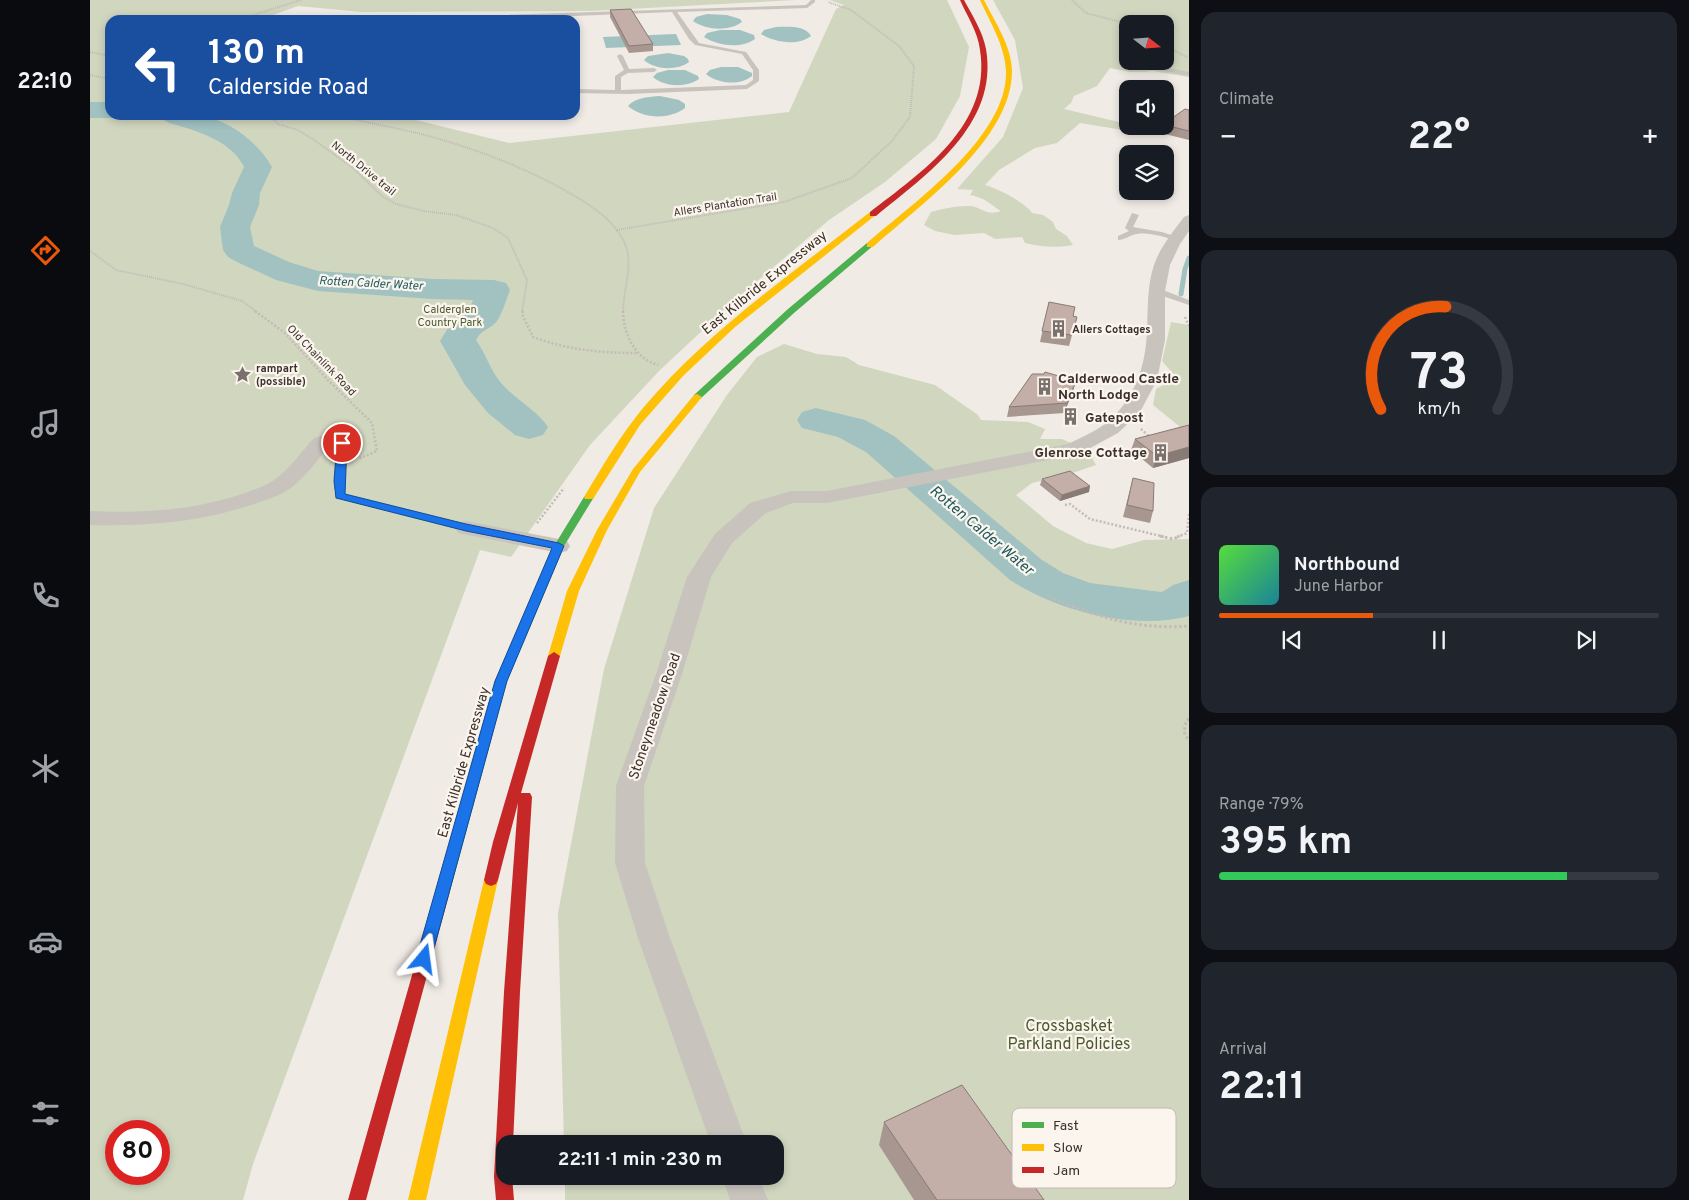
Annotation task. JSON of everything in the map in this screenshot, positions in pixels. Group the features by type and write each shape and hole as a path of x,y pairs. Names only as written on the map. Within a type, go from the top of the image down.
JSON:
{"highway":[{"name":"East Kilbride Expressway","path":"357,1200 501,681 559,546 619,446 655,400 690,364 744,314 932,166 952,146 974,112 985,80 983,49 962,0"},
{"path":"417,1200 500,842 573,591 602,530 636,471 696,398 730,365 961,165 982,142 997,118 1004,100 1009,71 1004,47 982,0"},
{"path":"505,1200 503,1177 511,1012 529,738"}],"street":[{"path":"1157,291 1162,265 1176,238 1189,220"},
{"name":"Stoneymeadow Road","path":"726,1135 654,938 630,863 630,786 669,674 699,577 723,539 758,508 791,497 827,497 1074,449 1111,429 1133,408 1148,380 1156,340 1157,291"},
{"path":"90,518 147,520 189,516 224,508 282,484 322,442"},
{"path":"466,528 559,546"},
{"path":"743,1185 749,1200"}],"lane":[{"path":"559,15 807,6 813,0"},
{"path":"580,91 618,92 747,87 756,81 756,70 744,53 697,44 674,11"},
{"path":"620,56 627,71"},
{"path":"618,92 618,76 627,71 654,70"},
{"path":"1168,70 1189,74"},
{"path":"1135,215 1129,228 1176,238"},
{"path":"1121,238 1125,234 1136,231"},
{"path":"1157,291 1189,304"},
{"path":"322,442 335,439 342,443 339,481 340,496 466,528"}],"path":[{"path":"253,15 301,0"},
{"name":"Allers Plantation Trail","path":"617,230 784,202 852,178 892,141 910,117 914,66 899,46 851,10 824,0"},
{"path":"1072,0 1086,13 1119,21"},
{"path":"1174,50 1189,58"},
{"path":"90,52 105,55"},
{"path":"90,76 105,78"},
{"name":"North Drive trail","path":"274,120 278,124 298,130 314,140 352,167 382,196 396,204 423,211 456,215 493,228 508,238 527,280 522,314 533,337 554,346 586,352 638,353"},
{"path":"357,120 432,137 494,157 522,168 580,200 603,216 617,230 626,245 628,261 621,317 624,334 638,353 649,363 664,366"},
{"name":"Old Chainlink Road","path":"90,251 116,270 183,284 242,300 285,333 328,380 372,423 377,451 354,461"},
{"path":"1136,426 1155,440"},
{"path":"1065,505 1070,504 1090,519 1173,539 1187,533 1189,514"},
{"path":"1049,596 1099,617 1148,626 1189,626"},
{"path":"1189,718 1184,728 1184,734 1189,741"}],"green space":[{"name":"Calderglen Country Park","path":"90,0 795,0 591,11 362,12 298,6 273,15 105,15 105,120 416,120 509,143 789,112 836,9 844,5 830,0 947,0 969,47 960,96 936,139 885,182 829,220 735,300 659,371 590,445 511,557 480,550 253,1164 243,1200 90,1200"},
{"path":"993,0 1189,0 1189,77 1152,71 1130,72 1120,70 1174,70 1174,15 1119,15 1119,70 1110,68 1097,86 1074,96 1071,103 1064,109 1119,122 1119,129 1080,123 1057,143 1035,148 999,170 985,185 1011,196 1032,213 1043,215 1053,222 1056,229 1067,236 1073,245 1055,247 1037,245 1025,243 1022,237 995,239 984,233 955,235 935,231 924,225 931,212 949,208 972,206 991,213 1001,211 983,199 970,195 973,190 957,189 1003,137 1023,88 1015,40"},
{"path":"1171,322 1189,325 1189,434 1153,405 1156,389 1177,378 1162,361"},
{"name":"Crossbasket Parkland Policies","path":"784,344 817,354 846,357 859,365 935,385 978,415 981,420 1028,422 1045,429 1040,439 1062,439 1088,451 1096,465 1067,475 1032,483 1016,495 1053,526 1086,543 1112,549 1144,540 1189,539 1189,1200 565,1200 565,1185 784,1185 784,1135 564,1135 558,913 604,669 654,508 727,395 757,357"}],"water":[{"path":"707,14 727,15 740,19 742,22 730,27 717,29 693,21 696,17"},
{"path":"776,27 800,28 811,36 800,41 786,42 773,40 761,34 764,30"},
{"path":"720,30 740,30 754,35 755,39 743,44 729,45 716,43 704,37 707,33"},
{"path":"676,34 681,45 606,48 603,37"},
{"path":"668,53 684,56 689,62 678,67 666,68 654,66 644,60 648,56"},
{"path":"721,67 738,67 752,73 752,76 741,81 723,82 706,74 710,70"},
{"path":"668,70 685,70 698,76 699,79 688,84 675,85 663,83 653,77 657,73"},
{"path":"660,96 679,100 685,104 685,108 671,115 648,116 628,106 639,99"}],"building":[{"path":"631,9 653,44 629,46 610,10"},
{"path":"1185,109 1189,110 1189,131 1174,127 1174,117"},
{"path":"1049,302 1075,307 1073,316 1077,317 1072,335 1042,331"},
{"path":"1045,372 1076,381 1067,403 1009,407 1032,374 1044,374"},
{"path":"1189,425 1189,447 1157,456 1135,439"},
{"path":"1070,471 1090,486 1062,495 1042,479"},
{"path":"1133,478 1154,483 1153,511 1127,505"},
{"path":"962,1085 1012,1155 1012,1188 1035,1188 1044,1200 937,1200 884,1122"}],"waterway":[{"name":"Rotten Calder Water","path":"90,110 105,110"},
{"name":"Rotten Calder Water","path":"188,120 221,132 233,139 244,147 258,167 246,193 244,205 235,227 239,250 287,273 318,281 432,289 494,290 483,316 465,327 458,341 489,392 508,411 529,427"},
{"path":"1181,294 1185,269 1189,258"},
{"name":"Rotten Calder Water","path":"816,420 851,428 880,444 1026,570 1058,589 1090,598 1161,607 1180,602 1189,595"}],"traffic: fast":[{"path":"697,397 791,311 870,245"},
{"path":"443,891 501,681 559,546 589,497"}],"traffic: slow":[{"path":"870,245 961,165 981,142 997,118 1004,100 1009,71 1004,47 982,0"},
{"path":"589,497 628,434 655,400 680,374 732,325 873,214"},
{"path":"554,656 573,591 602,530 636,471 697,397"},
{"path":"417,1200 491,880"}],"traffic: jam":[{"path":"873,214 934,164 953,144 969,123 980,100 985,75 983,49 977,30 962,0"},
{"path":"491,880 500,842 554,656"},
{"path":"505,1200 503,1177 512,992 525,797"},
{"path":"357,1200 443,891"}],"place":[{"name":"Allers Cottages","path":"1058,329"},
{"name":"rampart (possible)","path":"242,374"},
{"name":"Calderwood Castle North Lodge","path":"1044,386"},
{"name":"Gatepost","path":"1071,417"},
{"name":"Glenrose Cottage","path":"1161,452"}],"route":[{"path":"342,443 339,481 340,496 466,528 559,546 501,681 424,959"}]}
